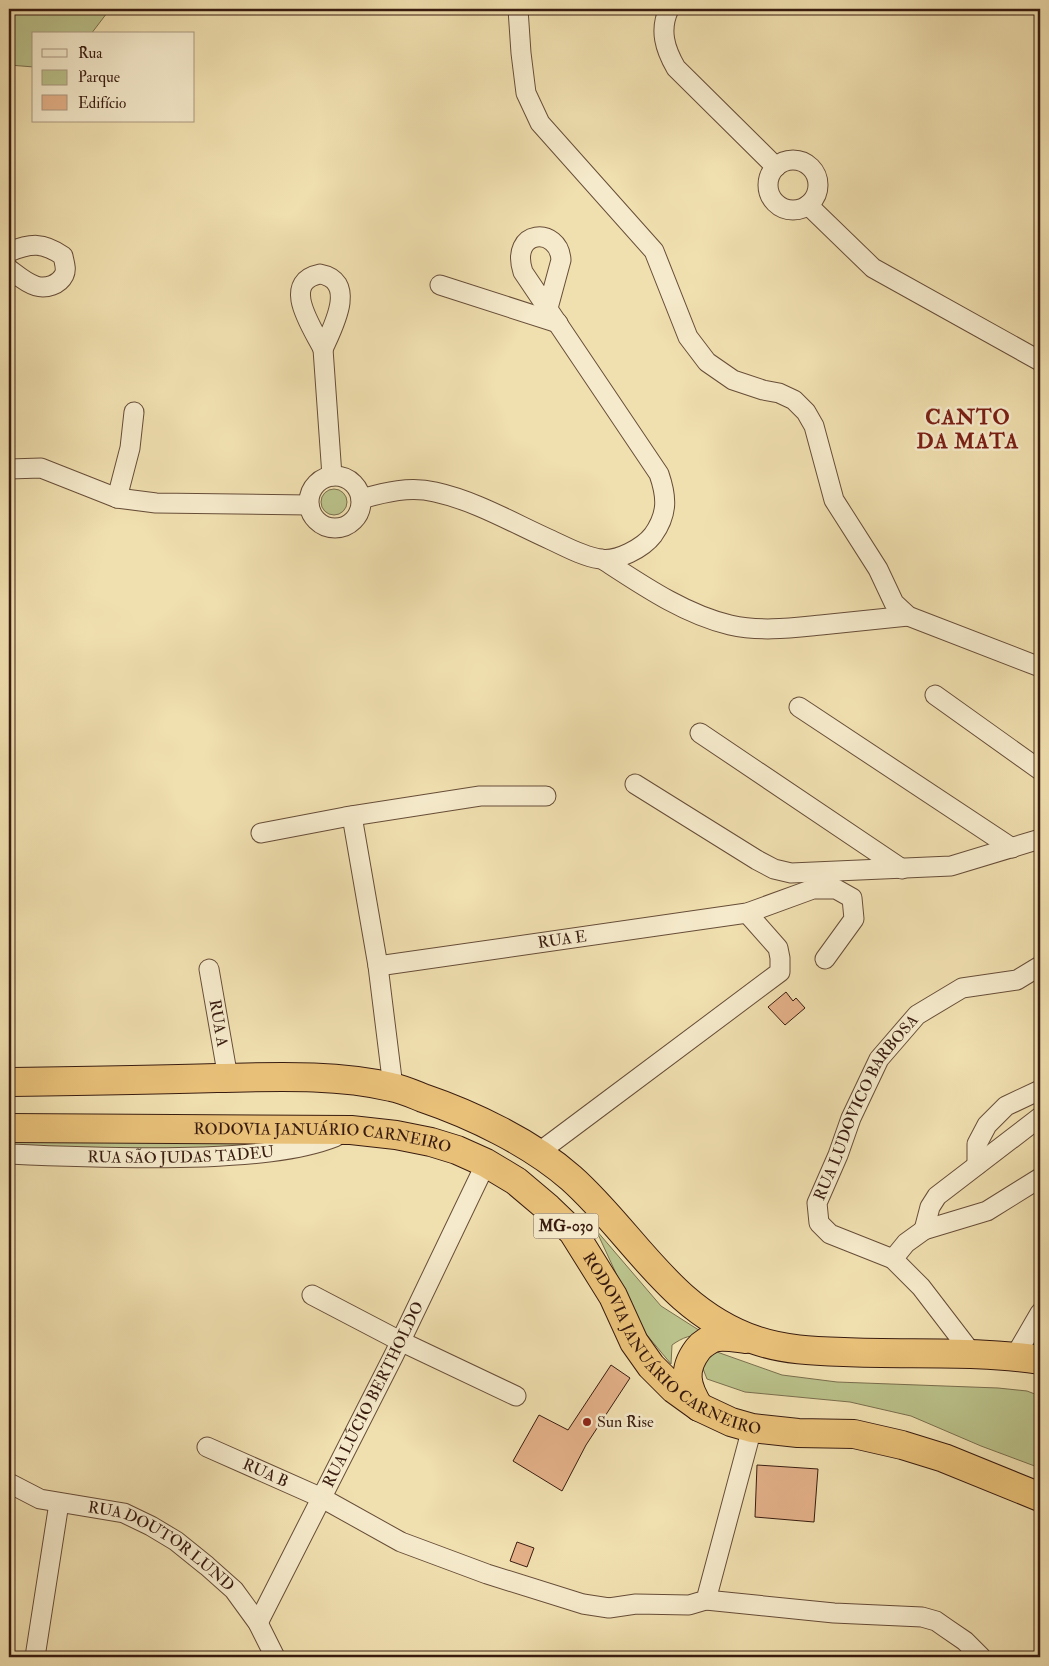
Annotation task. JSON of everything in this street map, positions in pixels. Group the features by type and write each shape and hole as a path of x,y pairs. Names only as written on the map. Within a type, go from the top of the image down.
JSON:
{"highway":[{"name":"RODOVIA JANUÁRIO CARNEIRO","path":"9,1082 322,1078 393,1087 472,1116 538,1153 570,1177 593,1199 671,1287 713,1320 755,1340 784,1348 812,1351 881,1354 969,1354 1028,1358"},
{"name":"RODOVIA JANUÁRIO CARNEIRO","path":"9,1128 350,1130 430,1142 457,1150 486,1163 516,1181 548,1208 572,1232 613,1296 634,1342 651,1366 674,1389 699,1407 731,1422 752,1428 798,1433 854,1434 902,1445 944,1458 1040,1497"},
{"path":"699,1407 690,1392 687,1375 691,1358 702,1345 717,1337 755,1340"}],"street":[{"path":"518,9 526,93 540,123 654,250 688,337 707,362 733,380 779,393 794,400 806,412 814,426 834,500 878,569 894,603 908,616 1040,667"},
{"path":"669,9 664,25 664,40 668,55 676,68 776,167"},
{"path":"790,161 805,164 816,175 818,183 817,192 808,206 792,210 784,208 772,199 768,186 772,172 776,167 783,162 790,161"},
{"path":"808,206 873,268 1040,361"},
{"path":"9,252 23,246 41,245 53,249 63,256 66,267 64,276 49,287 36,286 9,269"},
{"path":"440,285 553,316 659,474 665,491 665,509 659,526 649,540 635,550 602,560"},
{"path":"323,349 332,476"},
{"path":"117,498 129,454 134,412"},
{"path":"9,469 41,468 117,498 156,503 309,505"},
{"path":"332,476 349,480 357,488 361,499 360,511 354,520 338,528 321,524 313,516 309,505 310,493 316,484 332,476"},
{"path":"361,499 413,488 467,501 578,553 602,560 698,615 730,625 777,629 908,616"},
{"path":"935,695 1040,770"},
{"path":"799,707 1012,848"},
{"path":"700,733 902,868"},
{"path":"635,784 774,869 791,873 952,866 1040,839"},
{"path":"261,834 352,816 480,796 546,796"},
{"path":"352,816 378,966 393,1087"},
{"name":"RUA E","path":"378,966 747,913 813,889 836,889 852,898 854,919 825,959"},
{"path":"538,1153 780,972 778,948 747,913"},
{"name":"RUA LUDOVICO BARBOSA","path":"969,1354 967,1347 921,1287 893,1259 830,1234 819,1223 817,1203 838,1155 851,1118 879,1059 916,1015 962,988 1017,980 1040,966"},
{"name":"RUA A","path":"209,969 228,1078"},
{"path":"977,1165 977,1144 987,1125 1006,1106 1040,1090"},
{"path":"924,1230 930,1207 937,1196 1040,1117"},
{"name":"RUA SÃO JUDAS TADEU","path":"9,1154 100,1158 230,1156 257,1154 305,1145 330,1139 350,1130"},
{"name":"RUA LÚCIO BERTHOLDO","path":"258,1623 400,1341 486,1163"},
{"path":"893,1259 906,1243 924,1230 987,1212 1040,1178"},
{"path":"312,1295 400,1341 516,1396"},
{"path":"1028,1358 1040,1313"},
{"path":"706,1600 752,1428"},
{"name":"RUA B","path":"207,1447 322,1498 401,1542 487,1574 583,1604 608,1608 636,1604 690,1605 706,1600 834,1613 922,1617 941,1624 965,1641 981,1657"},
{"name":"RUA DOUTOR LUND","path":"9,1483 40,1499 124,1513 176,1542 234,1590 258,1623 275,1657"},
{"path":"35,1657 59,1503"}],"green space":[{"path":"9,9 110,9 93,32 32,32 32,67 9,65"},
{"path":"334,489 343,493 347,502 343,511 334,515 325,511 321,502 325,493"},
{"path":"9,1130 312,1138 212,1150 9,1148"},
{"path":"596,1230 661,1306 705,1334 687,1337 672,1345 671,1364 646,1334"},
{"path":"717,1352 782,1375 837,1382 998,1388 1027,1391 1040,1396 1040,1468 981,1446 911,1416 850,1402 745,1392 707,1379 700,1361"}],"building":[{"path":"786,992 793,1001 796,998 805,1008 785,1025 768,1007"},
{"name":"Sun Rise","path":"611,1365 630,1378 586,1445 562,1491 513,1461 539,1415 568,1430"},
{"path":"757,1465 818,1469 814,1522 755,1517"},
{"path":"517,1542 534,1548 527,1567 510,1561"}],"place":[{"name":"Sun Rise","path":"587,1422"}],"district":[{"name":"CANTO DA MATA","path":"968,429"}]}
